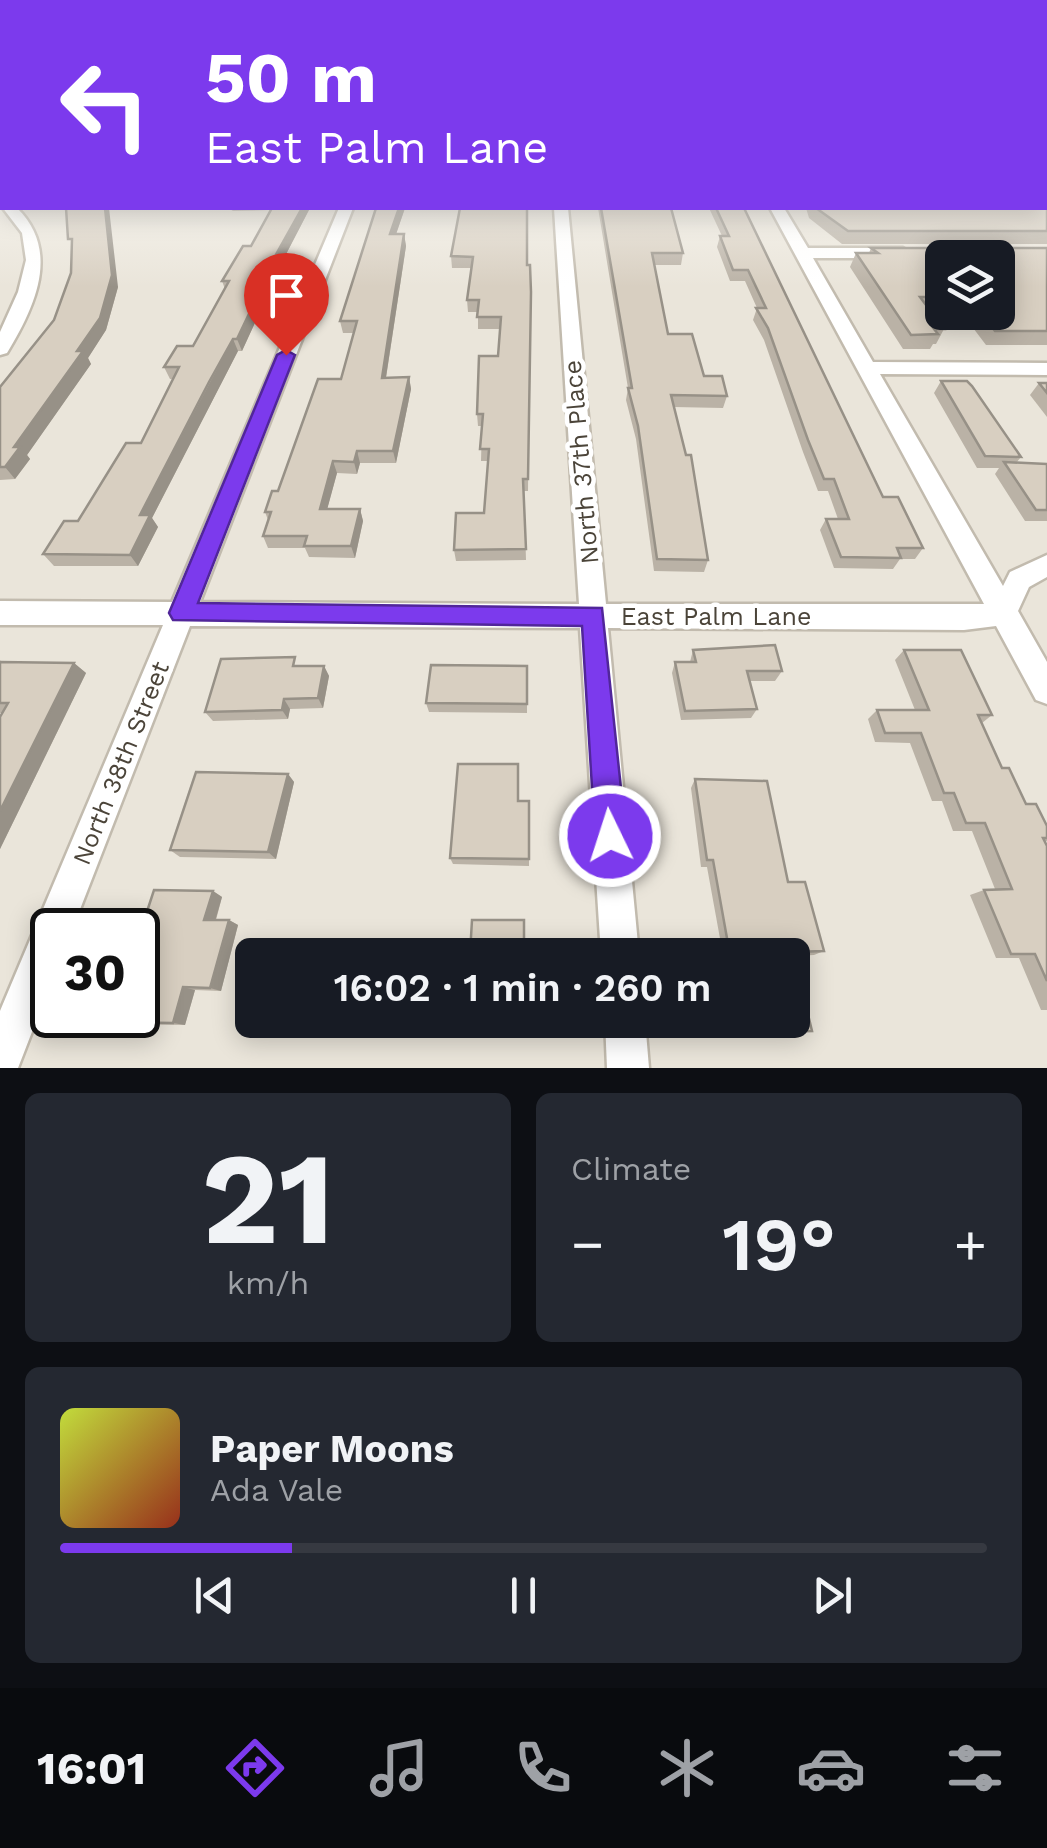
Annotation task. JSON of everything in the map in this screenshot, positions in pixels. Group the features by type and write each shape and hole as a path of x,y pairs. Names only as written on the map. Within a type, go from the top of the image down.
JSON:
{"street":[{"path":"0,349 27,292 32,246 31,234 12,210"},
{"name":"North 38th Street","path":"62,908 345,210"},
{"name":"North 37th Place","path":"561,210 619,938"},
{"path":"778,210 1047,690"},
{"path":"803,253 916,253"},
{"path":"866,368 1047,369"},
{"path":"1003,613 1019,580 1047,566"},
{"name":"East Palm Lane","path":"0,613 964,618 1003,613"},
{"name":"North 38th Street","path":"0,1062 30,988"},
{"path":"626,1038 628,1068"}],"shaded area":[{"path":"0,210 1047,210 1047,1068 0,1068"}],"building":[{"path":"66,210 105,210 112,275 100,318 77,351 83,351 14,447 20,447 5,467 0,467 0,387 54,320 71,273 72,239 68,239"},
{"path":"271,210 301,210 264,276 237,339 233,339 209,382 140,515 150,515 130,555 43,554 64,521 78,521 126,443 141,443 179,367 164,367 177,346 193,346 229,281 222,281 243,246 251,246"},
{"path":"375,210 398,210 390,234 404,234 382,378 409,377 393,451 357,451 354,462 333,461 320,509 360,509 351,546 304,546 307,536 263,536 271,512 265,512 272,491 278,491 318,379 341,379 357,321 340,321"},
{"path":"460,210 527,210 531,292 528,479 523,479 526,549 454,550 456,513 484,513 489,449 480,449 483,414 477,414 479,356 498,356 501,317 477,317 479,300 467,300 473,257 451,256"},
{"path":"601,210 672,210 683,253 652,253 668,334 692,334 704,376 722,376 727,396 671,395 686,455 691,455 708,560 657,559 638,426 628,388 632,388"},
{"path":"717,210 745,210 883,497 898,497 923,548 897,548 901,558 841,557 826,519 849,519 834,479 824,479 768,328 756,308 766,308 748,270 733,270 720,236 729,236"},
{"path":"819,210 1047,210 1047,231 848,231"},
{"path":"871,248 925,248 925,297 920,297 925,304 925,330 938,334 911,335 856,253 878,253"},
{"path":"1015,248 1047,248 1047,331 995,331 1015,330"},
{"path":"941,381 967,381 1021,457 985,456"},
{"path":"1004,462 1047,464 1047,510 1036,510"},
{"path":"775,645 782,671 747,671 757,709 685,711 675,662 696,662 693,650"},
{"path":"904,650 961,650 992,715 978,715 1002,768 1009,768 1026,804 1036,804 1047,826 1047,838 1043,838 1047,846 1047,981 1035,954 1011,954 984,890 1012,889 985,823 966,823 954,793 944,793 921,733 885,733 877,710 929,710"},
{"path":"295,657 293,666 324,666 318,698 284,699 282,710 205,712 221,659"},
{"path":"0,662 74,663 0,811 0,717 8,703 0,703"},
{"path":"431,665 527,666 527,704 426,703"},
{"path":"458,764 518,764 518,801 529,801 529,859 450,858"},
{"path":"196,772 288,774 268,852 170,850"},
{"path":"695,779 767,781 788,882 805,882 824,951 810,951 810,938 727,938 713,860 707,860"},
{"path":"154,890 213,891 204,920 229,920 210,988 183,987 173,1023 160,1023 160,908 148,908"},
{"path":"472,920 524,920 524,938 471,938"}],"route":[{"path":"286,355 182,613 594,615 610,836"}]}
